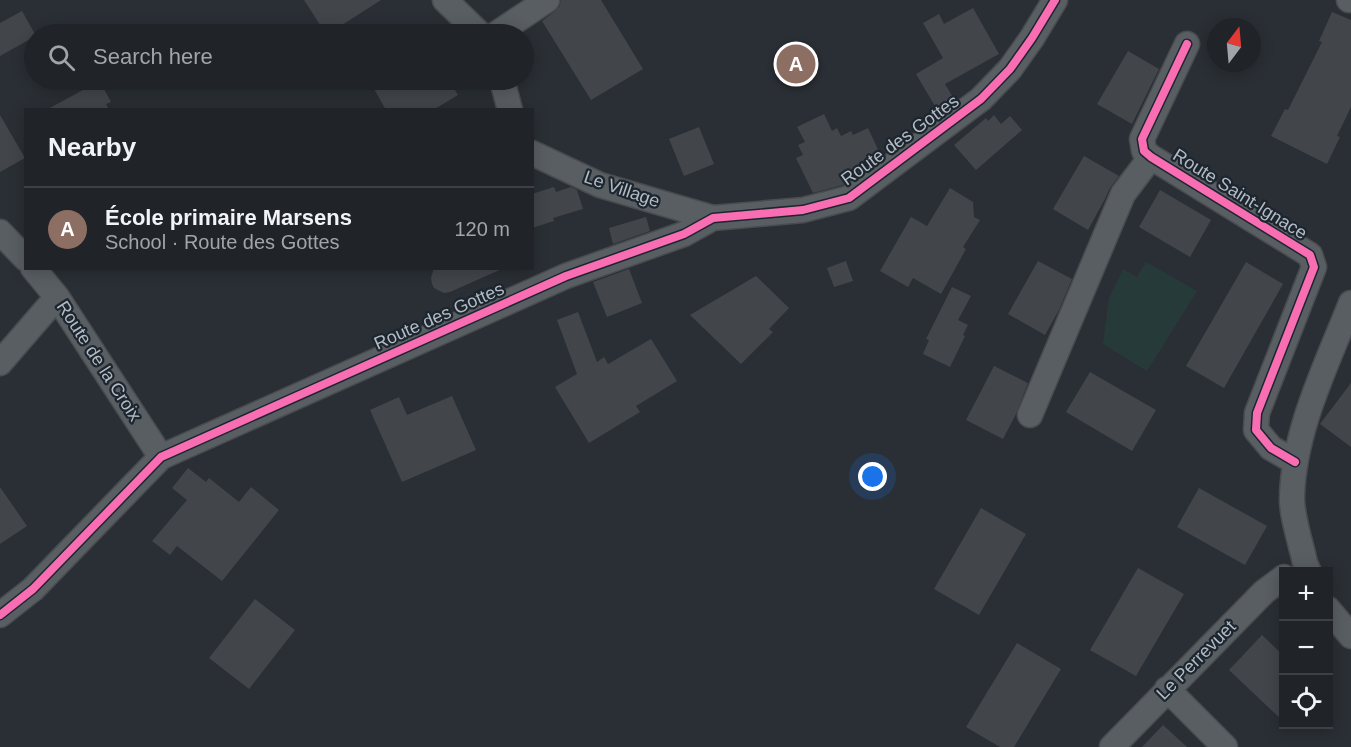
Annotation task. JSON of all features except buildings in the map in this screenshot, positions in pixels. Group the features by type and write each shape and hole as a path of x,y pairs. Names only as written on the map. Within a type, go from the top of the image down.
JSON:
{"street":[{"path":"445,0 470,24"},
{"path":"511,24 547,0"},
{"name":"Route des Gottes","path":"0,615 33,590 161,457 566,276 684,234 713,218 803,210 849,198 981,99 1010,69 1055,0"},
{"name":"Route Saint-Ignace","path":"1187,44 1142,139 1144,151 1310,255 1314,267 1257,413 1256,430 1271,448 1295,462"},
{"path":"505,90 509,108"},
{"name":"Le Village","path":"534,154 600,185 713,218"},
{"name":"Route Saint-Ignace","path":"1030,415 1123,194 1151,157"},
{"path":"0,231 24,257"},
{"name":"Route de la Croix","path":"35,270 57,297 161,457"},
{"path":"0,363 57,297"},
{"path":"1301,567 1292,497 1295,462 1305,420 1351,303"},
{"name":"Le Perrevuet","path":"1112,747 1264,592 1279,581"},
{"path":"1333,614 1351,636"},
{"path":"1167,689 1225,747"}],"shaded area":[{"path":"1146,262 1197,291 1147,371 1103,344 1109,298 1123,269 1137,277"}],"cycle path":[{"path":"0,615 33,589 161,457 566,276 684,234 713,218 803,210 849,198 981,99 1010,69 1055,0"},
{"path":"1187,44 1142,139 1144,151 1310,255 1314,267 1257,413 1256,430 1271,448 1295,462"}],"place":[{"name":"École primaire Marsens","path":"796,64"}]}
